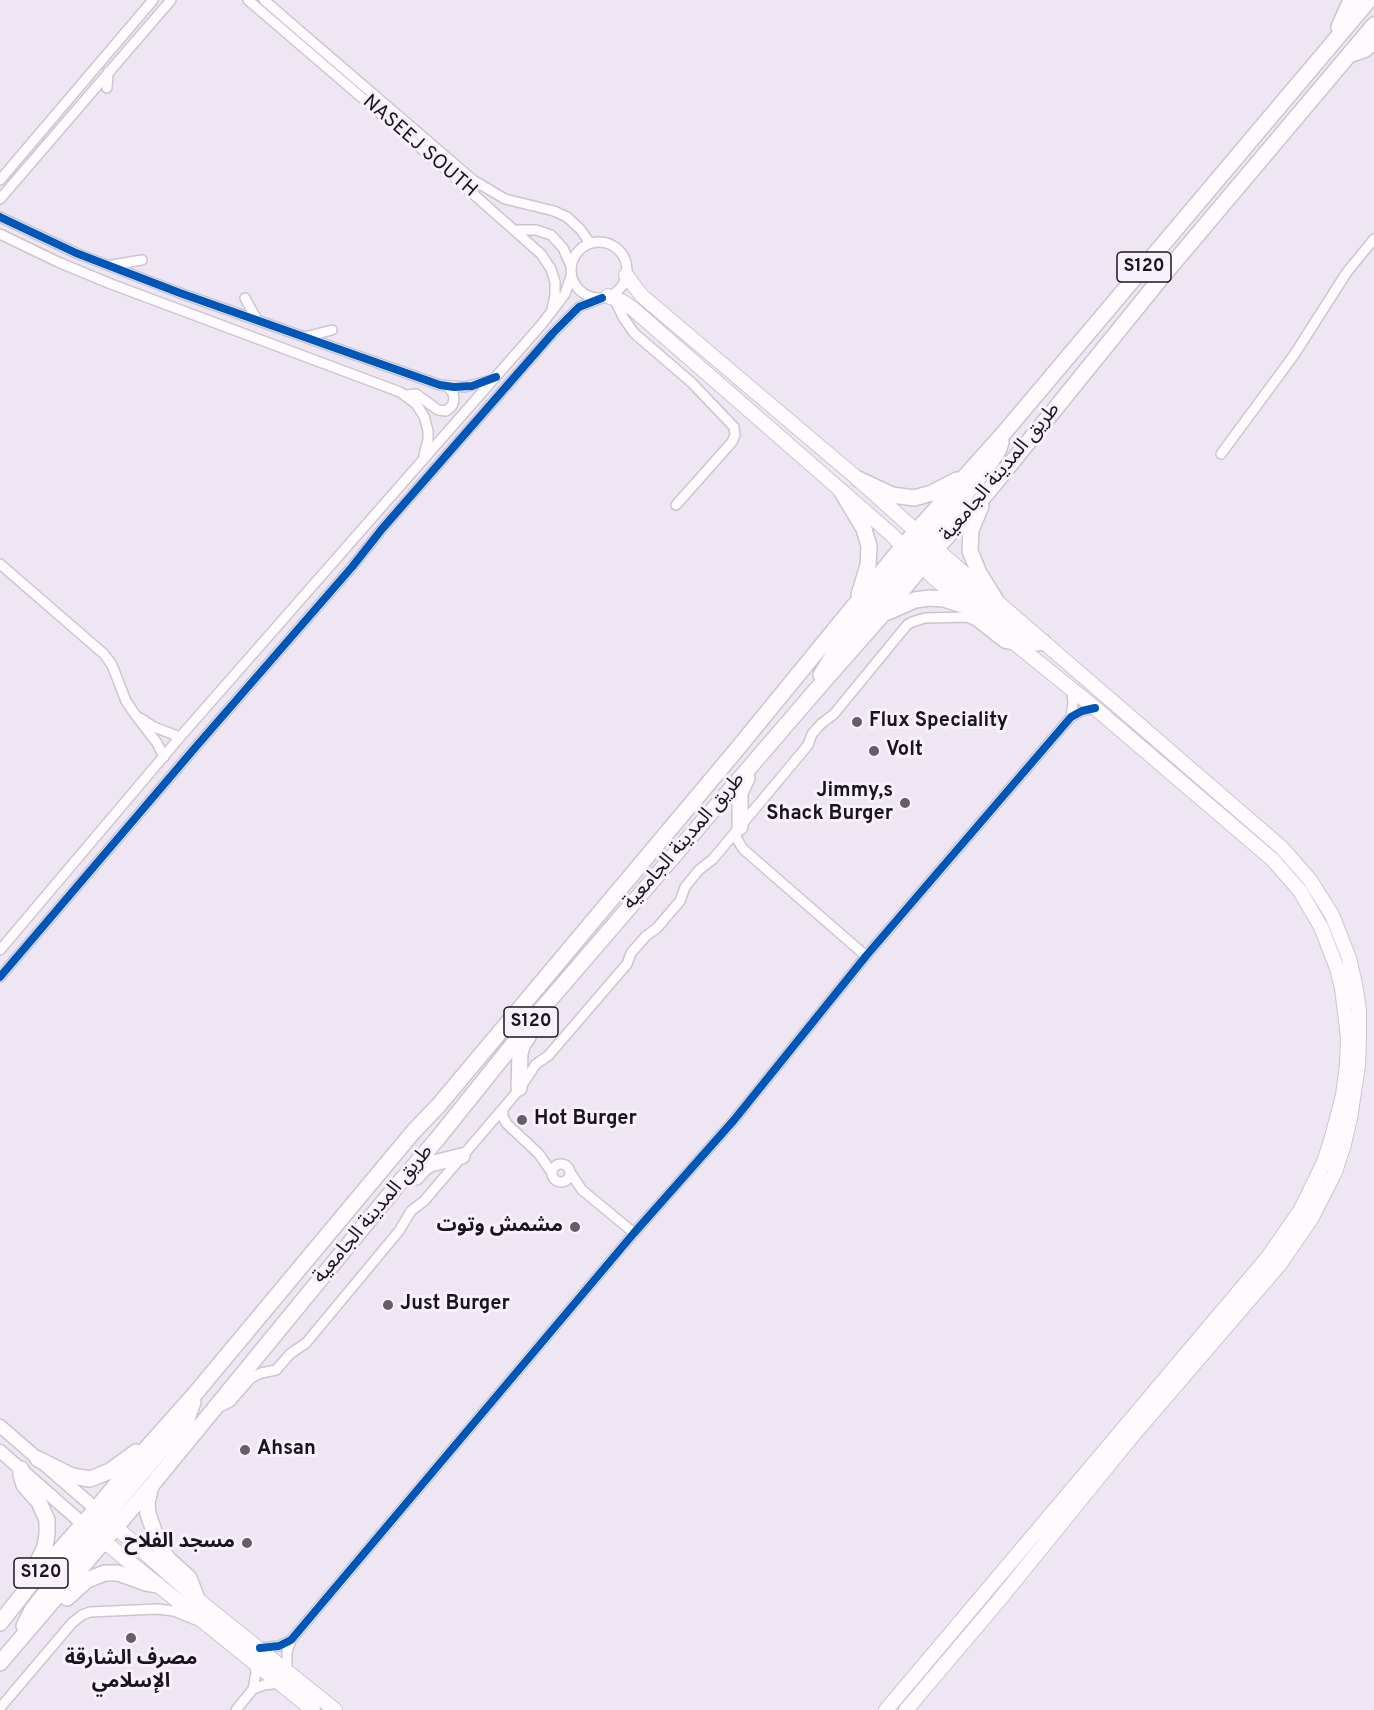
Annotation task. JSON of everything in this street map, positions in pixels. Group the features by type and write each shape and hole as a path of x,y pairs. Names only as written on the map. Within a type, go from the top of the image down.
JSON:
{"main road":[{"path":"1336,39 1338,28 1352,0"},
{"name":"طريق المدينة الجامعية","path":"106,1518 151,1486 535,1017 882,615 964,475 1002,434 1369,0"},
{"name":"طريق المدينة الجامعية","path":"0,1662 46,1609 93,1533 106,1518 145,1450 438,1106 856,604 987,493 1161,278 1374,25"},
{"path":"1349,55 1360,52 1374,42"},
{"path":"626,275 642,296 858,479 969,607 1095,708 1273,860 1300,891 1311,908 1330,946 1342,988 1348,1038 1343,1095 1332,1137 1313,1186 1295,1218 1268,1257 886,1710"},
{"path":"608,297 632,308 842,492 921,550 995,599 1282,848 1310,880 1328,907 1341,934 1355,984 1359,1010 1355,1092 1344,1144 1335,1172 1311,1219 1280,1264 1129,1440 906,1710"},
{"path":"817,689 825,668 836,650 921,550 994,458 999,449 1002,434"},
{"path":"858,479 892,495 914,498 932,493 964,475"},
{"path":"842,492 864,529 869,546 868,565 856,604"},
{"path":"987,493 974,523 970,543 975,564 995,599"},
{"path":"921,550 1018,634 1030,641 1043,642"},
{"path":"882,615 915,600 929,598 944,599 969,607"},
{"path":"738,829 740,793 754,762"},
{"path":"519,1088 520,1053 531,1032 535,1017"},
{"path":"395,1188 410,1182 430,1164 462,1156"},
{"path":"21,1637 32,1610 187,1419 194,1395"},
{"path":"38,1459 72,1476 90,1479 104,1475 132,1454 145,1450"},
{"path":"21,1469 24,1485 42,1508 47,1527 45,1546 35,1567 33,1581"},
{"path":"151,1486 147,1503 148,1514 159,1545 168,1559 189,1578 197,1599"},
{"path":"106,1518 197,1599 260,1648 313,1710"},
{"path":"93,1533 255,1662 284,1677 335,1710"},
{"name":"طريق المدينة الجامعية","path":"0,1623 33,1581 93,1533"},
{"path":"46,1609 59,1605 82,1583 99,1575 118,1573 158,1585"}],"street":[{"path":"0,180 153,0"},
{"path":"0,199 171,0"},
{"name":"NASEEJ SOUTH","path":"248,0 541,254 551,269 556,288 551,313"},
{"path":"264,0 473,180 505,199 554,211 567,217 590,243"},
{"path":"107,88 108,72"},
{"path":"53,136 65,136"},
{"path":"0,217 65,248 111,266 429,382 448,387 472,386 496,377"},
{"path":"515,230 536,230 551,236 563,248 576,286 585,294 596,298 608,297"},
{"path":"0,234 111,285 406,395 421,410 426,424 428,440 423,459"},
{"path":"1221,454 1294,356 1340,282 1374,239"},
{"path":"0,950 180,737 551,313 565,294 572,260 579,250 590,243 601,242 617,248 626,263 626,275 618,290 608,297 585,304 574,311 382,529 352,567 0,977"},
{"path":"111,266 142,260"},
{"path":"608,297 634,333 692,383 734,428 735,435 732,442 676,505"},
{"path":"245,298 257,320"},
{"path":"305,337 332,330"},
{"path":"406,395 416,394 438,410 446,411 452,406 454,400 453,393 448,387"},
{"path":"370,518 382,529"},
{"path":"0,564 104,654 112,665 122,692 134,713 157,743 164,757"},
{"path":"215,1408 230,1402 251,1378 278,1368 293,1351 304,1345 399,1231 408,1214 424,1201 502,1109 536,1064 551,1053 627,964 631,953 680,901 685,887 699,870 711,862 723,848 808,745 812,735 823,721 834,714 907,625 925,618 967,617 976,621 1004,643 1016,645"},
{"path":"1071,690 1073,704 1071,717"},
{"path":"237,1710 254,1689 284,1677 291,1640 634,1233 734,1120 866,956 1071,717 1095,708"},
{"path":"134,713 154,728 180,737"},
{"path":"738,829 738,843 746,852 866,956"},
{"path":"723,848 746,852"},
{"path":"502,1109 505,1121 512,1130 555,1169 556,1180 582,1190"},
{"path":"488,1126 500,1126 512,1130"},
{"path":"555,1169 561,1164 568,1166 582,1190 634,1233"},
{"path":"563,1182 568,1178 570,1172"},
{"path":"0,1426 106,1518"},
{"path":"0,1451 93,1533"},
{"path":"0,1708 72,1623 82,1615 94,1612 163,1609 206,1623"},
{"path":"260,1648 279,1646 291,1640"},
{"path":"254,1689 255,1662"}],"cycle path":[{"path":"0,217 76,253 180,293 440,385 472,386 496,377"},
{"path":"0,977 352,567 382,529 553,333 579,307 602,298"},
{"path":"260,1648 279,1646 291,1640 634,1233 734,1120 866,956 1071,717 1095,708"}],"place":[{"name":"Flux Speciality","path":"857,722"},
{"name":"Volt","path":"874,751"},
{"name":"Jimmy,s Shack Burger","path":"905,803"},
{"name":"Hot Burger","path":"522,1120"},
{"name":"مشمش وتوت","path":"575,1227"},
{"name":"Just Burger","path":"388,1305"},
{"name":"Ahsan","path":"245,1450"},
{"name":"مسجد الفلاح","path":"247,1543"},
{"name":"مصرف الشارقة الإسلامي","path":"131,1638"}]}
